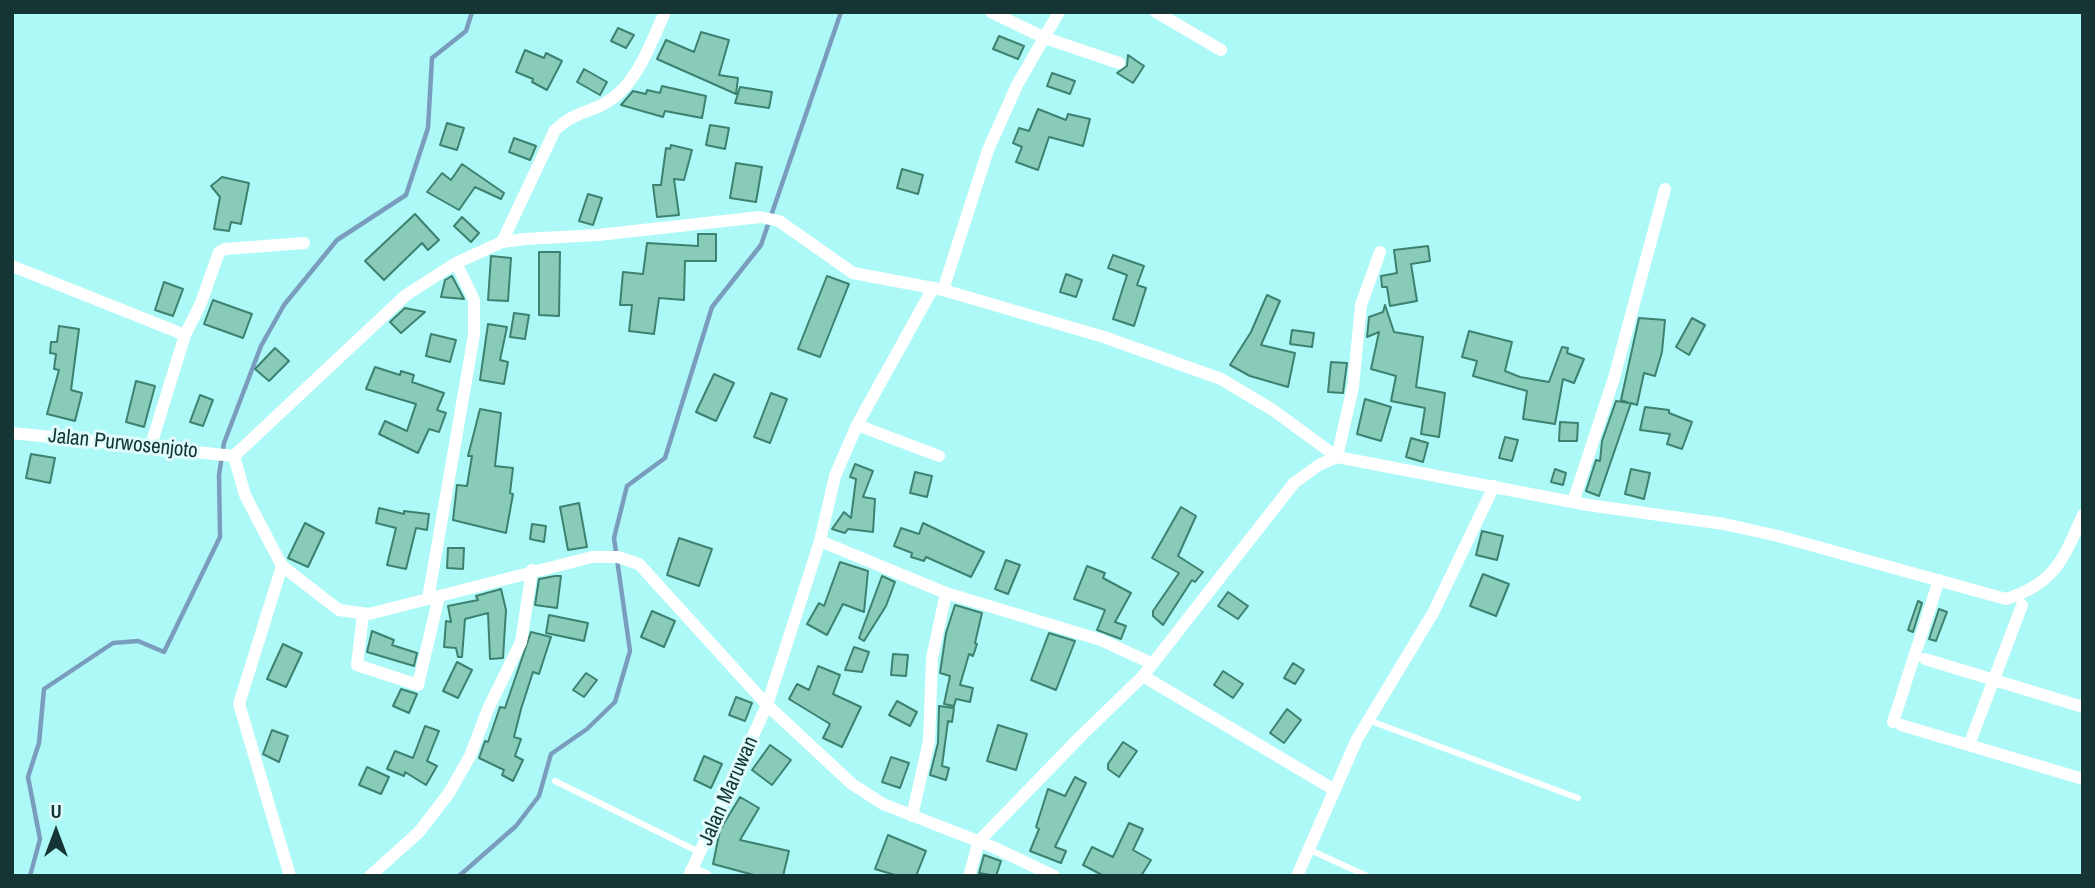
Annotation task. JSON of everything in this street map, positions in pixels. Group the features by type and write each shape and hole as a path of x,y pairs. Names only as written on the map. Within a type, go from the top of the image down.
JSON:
{"street":[{"path":"502,242 555,130 569,118 601,106 619,93 640,66 665,12"},
{"path":"991,12 1045,38 1119,63"},
{"name":"Jalan Maruwan","path":"690,873 767,705 820,541 835,476 857,425 938,289 988,150 1017,85 1059,12"},
{"path":"1156,12 1221,50"},
{"path":"1573,502 1614,378 1665,189"},
{"path":"1054,876 979,841 883,804 852,784 767,705 639,564 618,557 592,557 363,614 339,610 282,566 245,495 231,455 406,295 456,263 502,242 678,228 760,217 779,221 853,273 938,289 1104,337 1221,379 1273,410 1337,457 1573,502 1737,527 2006,599 2026,593 2041,584 2060,565 2083,515"},
{"path":"151,445 185,335 221,249 304,243"},
{"path":"1337,457 1353,387 1361,305 1380,252"},
{"path":"363,614 357,665 417,685 434,598 474,335 474,300 456,263"},
{"path":"12,266 185,335"},
{"path":"857,425 939,456"},
{"name":"Jalan Purwosenjoto","path":"12,433 231,455"},
{"path":"970,876 979,841 1143,676 1294,483 1319,465 1337,457"},
{"path":"1297,876 1334,789 1368,720 1433,612 1494,486"},
{"path":"820,541 946,593 1101,640 1151,663"},
{"path":"282,566 239,704 290,876"},
{"path":"370,876 419,832 449,793 470,756 488,709 521,642 532,570"},
{"path":"1939,580 1897,724 2083,779"},
{"path":"912,817 929,741 932,658 946,593"},
{"path":"1969,746 2022,605"},
{"path":"1925,659 1995,678 2083,707"},
{"path":"1143,676 1334,789"},
{"path":"690,873 706,876"}],"lane":[{"path":"1368,720 1578,798"},
{"path":"555,781 701,853"},
{"path":"1308,849 1367,876"}],"building":[{"path":"618,28 634,35 626,48 611,41"},
{"path":"701,32 729,40 719,75 738,78 736,94 657,59 666,40 694,52"},
{"path":"999,36 1024,46 1018,59 993,49"},
{"path":"525,50 544,58 546,53 562,61 547,90 532,82 533,79 516,72"},
{"path":"1128,55 1144,66 1133,83 1117,73 1127,66"},
{"path":"584,69 607,82 600,95 577,82"},
{"path":"1052,73 1075,81 1070,94 1047,86"},
{"path":"662,86 706,96 702,118 665,111 663,117 621,105 633,91 660,93"},
{"path":"740,87 772,92 769,108 735,103"},
{"path":"1038,109 1066,120 1068,114 1090,119 1083,146 1049,137 1038,170 1016,162 1022,147 1013,143 1019,128 1029,131"},
{"path":"447,123 464,128 457,150 440,145"},
{"path":"710,125 729,128 725,149 706,145"},
{"path":"514,138 536,146 530,160 509,152"},
{"path":"671,145 692,150 684,180 674,179 679,215 657,217 653,185 661,185 666,148 670,149"},
{"path":"736,163 762,167 756,202 730,198"},
{"path":"462,164 504,193 501,199 475,187 459,210 427,192 442,173 451,180"},
{"path":"902,169 923,175 918,194 897,188"},
{"path":"222,177 249,183 241,224 231,222 229,231 214,229 220,197 211,186"},
{"path":"588,194 602,198 593,225 579,221"},
{"path":"415,214 439,240 428,250 422,243 384,280 365,261"},
{"path":"462,217 479,233 471,242 454,226"},
{"path":"698,234 716,234 716,261 685,261 684,300 659,298 654,334 629,331 632,305 620,305 623,272 643,274 647,243 698,246"},
{"path":"1428,246 1430,261 1411,264 1417,301 1390,306 1387,287 1382,287 1381,276 1397,273 1394,250"},
{"path":"539,252 560,252 559,316 539,315"},
{"path":"1113,255 1144,266 1137,285 1146,288 1134,326 1113,319 1127,275 1108,268"},
{"path":"491,256 511,258 508,301 488,300"},
{"path":"1066,274 1082,280 1076,297 1060,292"},
{"path":"452,276 464,299 441,297 445,280"},
{"path":"827,276 849,284 820,357 798,349"},
{"path":"164,282 183,289 173,316 155,310"},
{"path":"1267,295 1280,301 1261,345 1295,353 1288,387 1250,376 1230,365 1251,332"},
{"path":"213,300 252,314 243,338 204,324"},
{"path":"1385,305 1394,332 1423,337 1416,387 1445,393 1439,437 1421,434 1425,408 1391,401 1396,376 1371,369 1379,332 1367,337 1369,317 1383,312"},
{"path":"405,308 425,312 401,333 390,322"},
{"path":"514,313 529,315 525,339 510,337"},
{"path":"1639,318 1665,320 1662,352 1655,376 1644,373 1637,405 1631,403 1599,496 1586,491 1596,460 1600,461 1602,441 1616,401 1629,403 1621,400"},
{"path":"1692,318 1705,325 1689,355 1676,347"},
{"path":"488,324 507,327 500,360 508,362 504,384 480,380"},
{"path":"59,326 79,329 71,390 82,393 75,421 47,414 59,370 54,369 56,354 50,353 51,342 57,342"},
{"path":"1292,330 1314,333 1312,347 1290,344"},
{"path":"1469,331 1512,342 1505,371 1520,377 1549,382 1562,347 1568,348 1567,353 1584,359 1574,383 1563,379 1555,424 1523,419 1527,391 1473,376 1477,361 1462,357"},
{"path":"431,334 456,340 450,362 426,356"},
{"path":"275,348 289,361 269,381 255,369"},
{"path":"1331,362 1347,363 1343,393 1328,392"},
{"path":"375,367 400,375 401,371 414,375 412,382 444,393 437,410 446,413 439,432 429,429 418,453 379,434 385,421 407,431 416,404 366,389"},
{"path":"714,374 734,383 716,421 696,412"},
{"path":"136,381 155,386 144,427 126,422"},
{"path":"771,393 787,399 770,443 754,437"},
{"path":"200,395 213,400 203,426 190,422"},
{"path":"1365,399 1391,407 1381,441 1357,434"},
{"path":"1645,407 1669,410 1669,413 1692,422 1682,449 1667,444 1670,434 1640,430"},
{"path":"480,409 501,413 495,466 513,468 510,493 513,494 506,533 453,520 457,485 467,486 472,456 468,456"},
{"path":"1560,422 1578,423 1577,441 1559,441"},
{"path":"1505,437 1518,440 1512,461 1499,458"},
{"path":"1411,438 1428,443 1423,462 1406,457"},
{"path":"31,454 55,458 50,483 26,478"},
{"path":"855,464 873,471 863,497 875,499 873,532 848,529 845,533 832,529 844,512 851,518 856,479 850,477"},
{"path":"1555,469 1566,473 1563,485 1551,482"},
{"path":"1631,469 1650,473 1644,499 1625,494"},
{"path":"915,472 932,476 927,497 910,493"},
{"path":"579,503 587,547 568,550 560,507"},
{"path":"1181,507 1196,516 1178,556 1203,572 1195,582 1192,580 1163,625 1153,616 1153,611 1179,573 1152,558"},
{"path":"379,508 404,514 404,511 429,514 427,530 416,528 406,569 387,565 396,528 376,523"},
{"path":"305,523 324,533 308,567 288,558"},
{"path":"923,523 984,552 971,577 926,557 924,561 911,557 912,553 894,546 901,528 919,534"},
{"path":"532,524 546,526 544,542 530,539"},
{"path":"1482,531 1503,536 1497,560 1476,555"},
{"path":"679,538 712,549 699,586 667,575"},
{"path":"448,548 464,548 463,569 447,568"},
{"path":"1006,560 1020,565 1008,594 995,589"},
{"path":"840,562 868,571 864,612 843,604 827,635 807,624 819,603 824,606"},
{"path":"1087,566 1105,573 1103,578 1131,593 1115,622 1126,626 1121,639 1097,630 1105,610 1074,599"},
{"path":"1483,574 1509,584 1496,616 1470,606"},
{"path":"561,576 557,608 535,605 539,579"},
{"path":"882,576 895,582 886,606 864,641 859,638"},
{"path":"501,589 506,610 503,658 490,659 488,613 465,619 462,657 458,657 456,648 444,647 446,621 451,622 448,606 478,600 476,596"},
{"path":"1228,592 1248,606 1238,619 1218,606"},
{"path":"1918,601 1922,603 1913,632 1908,630"},
{"path":"955,605 982,613 975,643 977,644 973,656 969,654 960,685 973,688 970,702 956,699 954,706 944,704 950,676 940,673 946,633"},
{"path":"1939,609 1947,612 1936,641 1929,639"},
{"path":"652,611 675,621 664,647 641,637"},
{"path":"549,615 588,623 584,641 546,633"},
{"path":"372,631 394,640 392,645 417,653 414,666 367,652"},
{"path":"531,632 551,637 539,674 533,672 521,709 514,737 521,739 515,756 523,760 513,781 502,775 504,770 479,758 485,741 488,742 500,707 505,708"},
{"path":"1049,633 1075,641 1056,690 1031,680"},
{"path":"283,644 302,653 286,687 267,679"},
{"path":"854,647 869,652 862,672 845,670"},
{"path":"893,654 908,655 906,676 891,675"},
{"path":"457,662 472,670 458,698 443,691"},
{"path":"1293,663 1304,670 1295,684 1284,678"},
{"path":"818,666 840,675 833,694 861,707 842,747 823,738 830,724 789,699 797,684 809,690"},
{"path":"1223,671 1243,684 1233,698 1214,685"},
{"path":"586,673 597,680 584,697 573,690"},
{"path":"401,689 417,694 409,713 393,706"},
{"path":"736,697 752,703 745,721 729,715"},
{"path":"897,701 917,712 910,726 889,715"},
{"path":"939,706 954,708 952,722 948,721 942,766 949,768 946,780 930,775 938,743"},
{"path":"1287,709 1301,720 1284,743 1270,733"},
{"path":"998,725 1027,734 1016,770 987,761"},
{"path":"425,726 439,731 427,761 437,766 426,785 405,772 404,776 387,769 395,751 413,758"},
{"path":"272,730 288,736 279,762 263,754"},
{"path":"1123,742 1137,751 1119,777 1108,769 1108,764"},
{"path":"770,745 791,760 772,785 752,770"},
{"path":"704,756 722,764 711,788 694,780"},
{"path":"891,757 909,763 900,788 882,782"},
{"path":"367,767 389,777 381,794 359,785"},
{"path":"1075,777 1086,783 1055,847 1066,851 1061,863 1030,851 1039,829 1036,827 1048,789 1065,796"},
{"path":"740,797 759,808 740,840 789,851 783,876 754,875 713,864 720,830"},
{"path":"1129,823 1143,829 1133,850 1151,860 1141,876 1104,876 1083,865 1092,847 1113,857"},
{"path":"888,835 926,851 916,876 898,876 875,869"},
{"path":"984,855 1001,861 996,876 979,873"}],"waterway":[{"path":"30,876 40,839 28,777 39,743 44,689 113,643 138,641 164,652 220,537 219,475 224,443 261,346 284,305 337,240 406,195 428,128 432,58 466,31 472,12"},
{"path":"459,876 516,826 539,796 551,754 587,729 615,702 630,651 614,538 627,486 665,458 712,307 761,245 841,12"}]}
